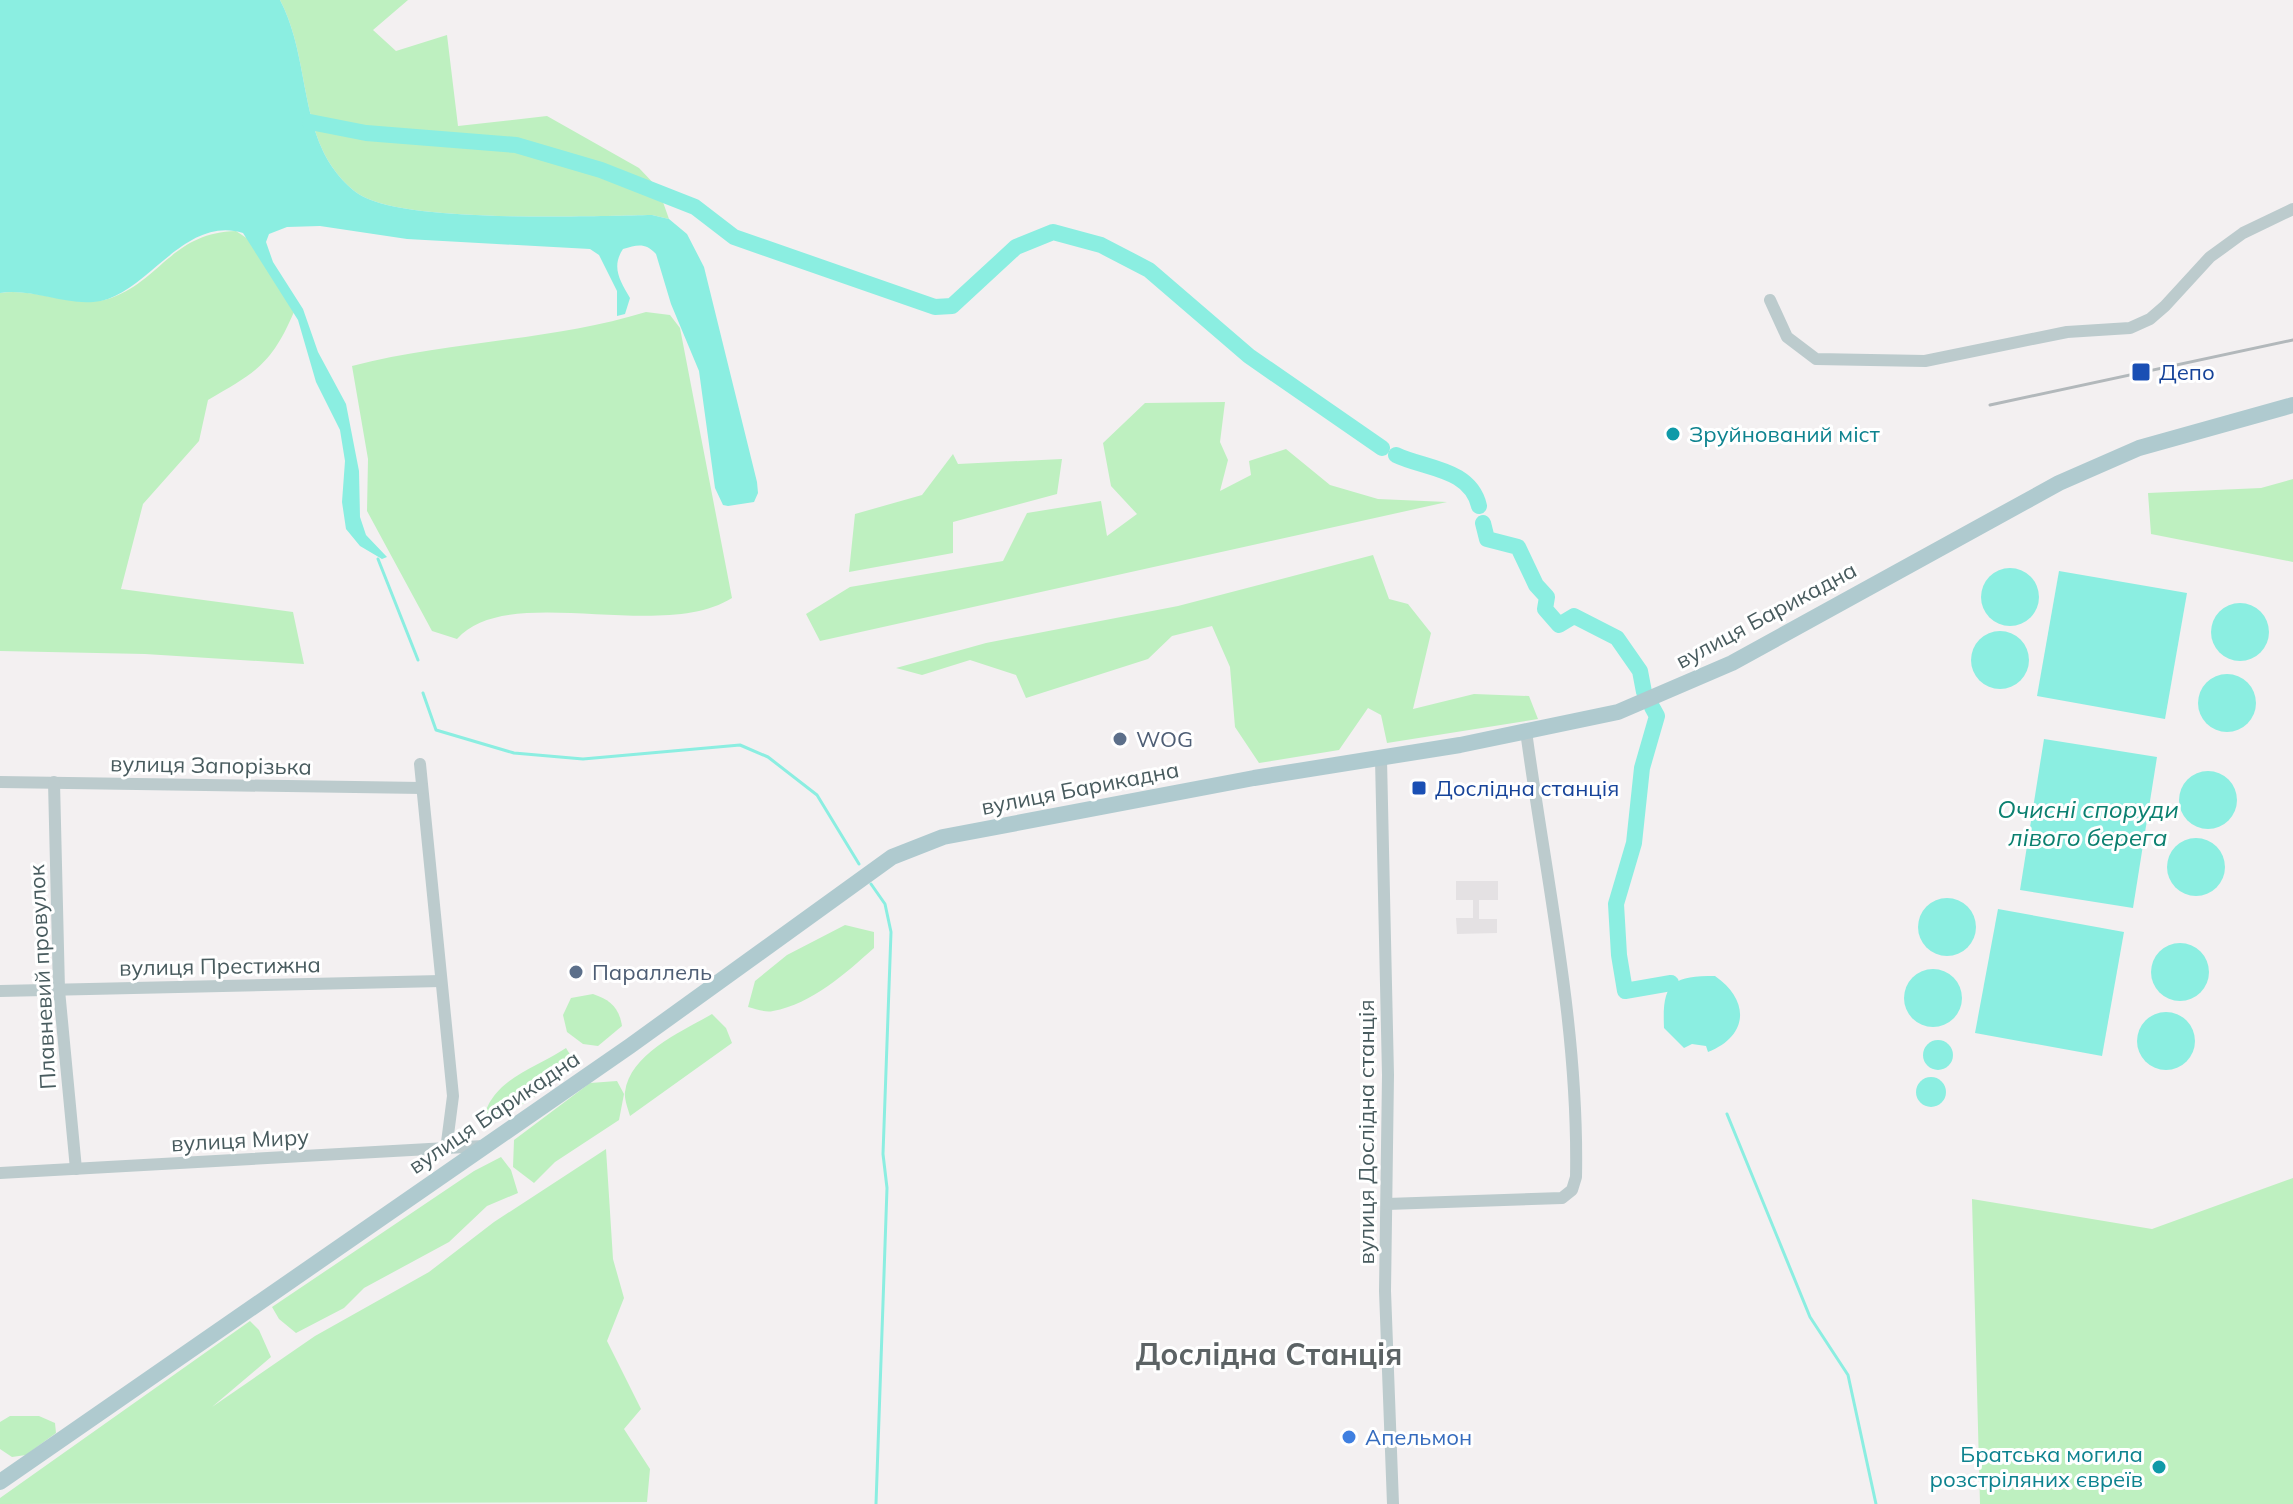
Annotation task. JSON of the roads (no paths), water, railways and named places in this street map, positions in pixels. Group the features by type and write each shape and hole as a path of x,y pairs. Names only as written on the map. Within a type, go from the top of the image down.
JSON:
{"main road":[{"name":"вулиця Барикадна","path":"0,1482 630,1046 892,857 958,834 1254,778 1381,759 1618,712 1732,663 2059,483 2139,448 2293,405"}],"street":[{"path":"1770,300 1787,337 1816,359 1925,361 2067,332 2130,328 2158,313 2210,257 2243,233 2293,209"},
{"path":"1387,1204 1562,1198 1572,1190 1576,1177 1571,1014 1559,963 1526,731"},
{"name":"вулиця Дослідна станція","path":"1381,759 1388,1075 1385,1291 1393,1504"},
{"path":"420,764 453,1096 446,1150"},
{"name":"вулиця Запорізька","path":"0,782 422,788"},
{"name":"Плавневий провулок","path":"54,782 59,990 76,1169"},
{"name":"вулиця Престижна","path":"0,991 441,981"},
{"name":"вулиця Миру","path":"0,1173 483,1146"}],"water":[{"path":"0,0 280,0 294,37 311,114 323,151 350,188 362,196 386,205 459,214 546,217 652,215 669,219 687,234 704,267 757,482 758,493 754,502 723,505 715,488 699,371 671,304 656,254 648,248 623,249 619,256 618,274 630,298 625,314 617,316 617,291 599,255 590,249 407,239 320,226 287,227 269,234 266,242 273,262 303,309 318,352 346,404 359,471 360,517 366,535 387,557 382,559 360,546 346,529 342,502 345,461 340,430 316,382 298,320 243,233 224,230 190,241 130,287 101,301 0,293"},
{"path":"2010,568 2021,570 2030,577 2037,586 2037,608 2030,617 2021,624 2010,626 1999,624 1990,617 1983,608 1981,597 1983,586 1990,577 1999,570"},
{"path":"2059,571 2187,593 2165,719 2037,696"},
{"path":"2240,603 2251,605 2260,612 2267,621 2267,643 2260,652 2251,659 2240,661 2229,659 2220,652 2213,643 2211,632 2213,621 2220,612 2229,605"},
{"path":"2000,631 2011,633 2020,640 2027,649 2027,671 2020,680 2011,687 2000,689 1989,687 1980,680 1973,671 1971,660 1973,649 1980,640 1989,633"},
{"path":"2227,674 2238,676 2247,683 2254,692 2254,714 2247,723 2238,730 2227,732 2216,730 2207,723 2200,714 2198,703 2200,692 2207,683 2216,676"},
{"name":"Очисні споруди лівого берега","path":"2044,739 2157,757 2133,908 2020,890"},
{"path":"2208,771 2219,773 2228,780 2235,789 2235,811 2228,820 2219,827 2208,829 2197,827 2188,820 2181,811 2179,800 2181,789 2188,780 2197,773"},
{"path":"2196,838 2207,840 2216,847 2223,856 2223,878 2216,887 2207,894 2196,896 2185,894 2176,887 2169,878 2167,867 2169,856 2176,847 2185,840"},
{"path":"1947,898 1958,900 1967,907 1974,916 1974,938 1967,947 1958,954 1947,956 1936,954 1927,947 1920,938 1918,927 1920,916 1927,907 1936,900"},
{"path":"1998,909 2124,932 2102,1056 1975,1033"},
{"path":"2180,943 2191,945 2200,952 2207,961 2207,983 2200,992 2191,999 2180,1001 2169,999 2160,992 2153,983 2151,972 2153,961 2160,952 2169,945"},
{"path":"1933,969 1944,971 1953,978 1960,987 1960,1009 1953,1018 1944,1025 1933,1027 1922,1025 1913,1018 1906,1009 1904,998 1906,987 1913,978 1922,971"},
{"path":"1715,976 1739,1006 1737,1027 1722,1045 1708,1052 1706,1046 1692,1044 1684,1048 1664,1028 1668,992 1679,981"},
{"path":"2166,1012 2177,1014 2186,1021 2193,1030 2193,1052 2186,1061 2177,1068 2166,1070 2155,1068 2146,1061 2139,1052 2137,1041 2139,1030 2146,1021 2155,1014"},
{"path":"1938,1040 1949,1044 1953,1055 1949,1066 1938,1070 1927,1066 1923,1055 1927,1044"},
{"path":"1931,1077 1942,1081 1946,1092 1942,1103 1931,1107 1920,1103 1916,1092 1920,1081"}],"waterway":[{"path":"310,122 366,133 516,145 601,170 695,207 734,237 935,307 952,306 1016,247 1053,232 1101,245 1149,270 1249,356 1382,448"},
{"path":"1396,455 1456,477 1474,493 1479,506"},
{"path":"1483,523 1487,539 1518,547 1536,585 1547,597 1545,609 1559,625 1574,616 1617,638 1640,671 1644,692"},
{"path":"378,559 418,660"},
{"path":"423,693 436,730 514,753 583,759 740,745 768,757 817,795 859,864"},
{"path":"1652,707 1657,716 1642,768 1634,843 1616,904 1619,955 1625,991 1671,983"},
{"path":"871,884 885,904 891,932 883,1154 887,1188 876,1504"},
{"path":"1727,1114 1810,1317 1848,1375 1876,1504"}],"railway":[{"path":"1990,405 2293,340"}],"place":[{"name":"Депо","path":"2141,372"},
{"name":"Зруйнований міст","path":"1673,434"},
{"name":"WOG","path":"1120,739"},
{"name":"Дослідна станція","path":"1419,788"},
{"name":"Параллель","path":"576,972"},
{"name":"Апельмон","path":"1349,1437"},
{"name":"Братська могила розстріляних євреїв","path":"2159,1467"}],"district":[{"name":"Дослідна Станція","path":"1269,1355"}]}
